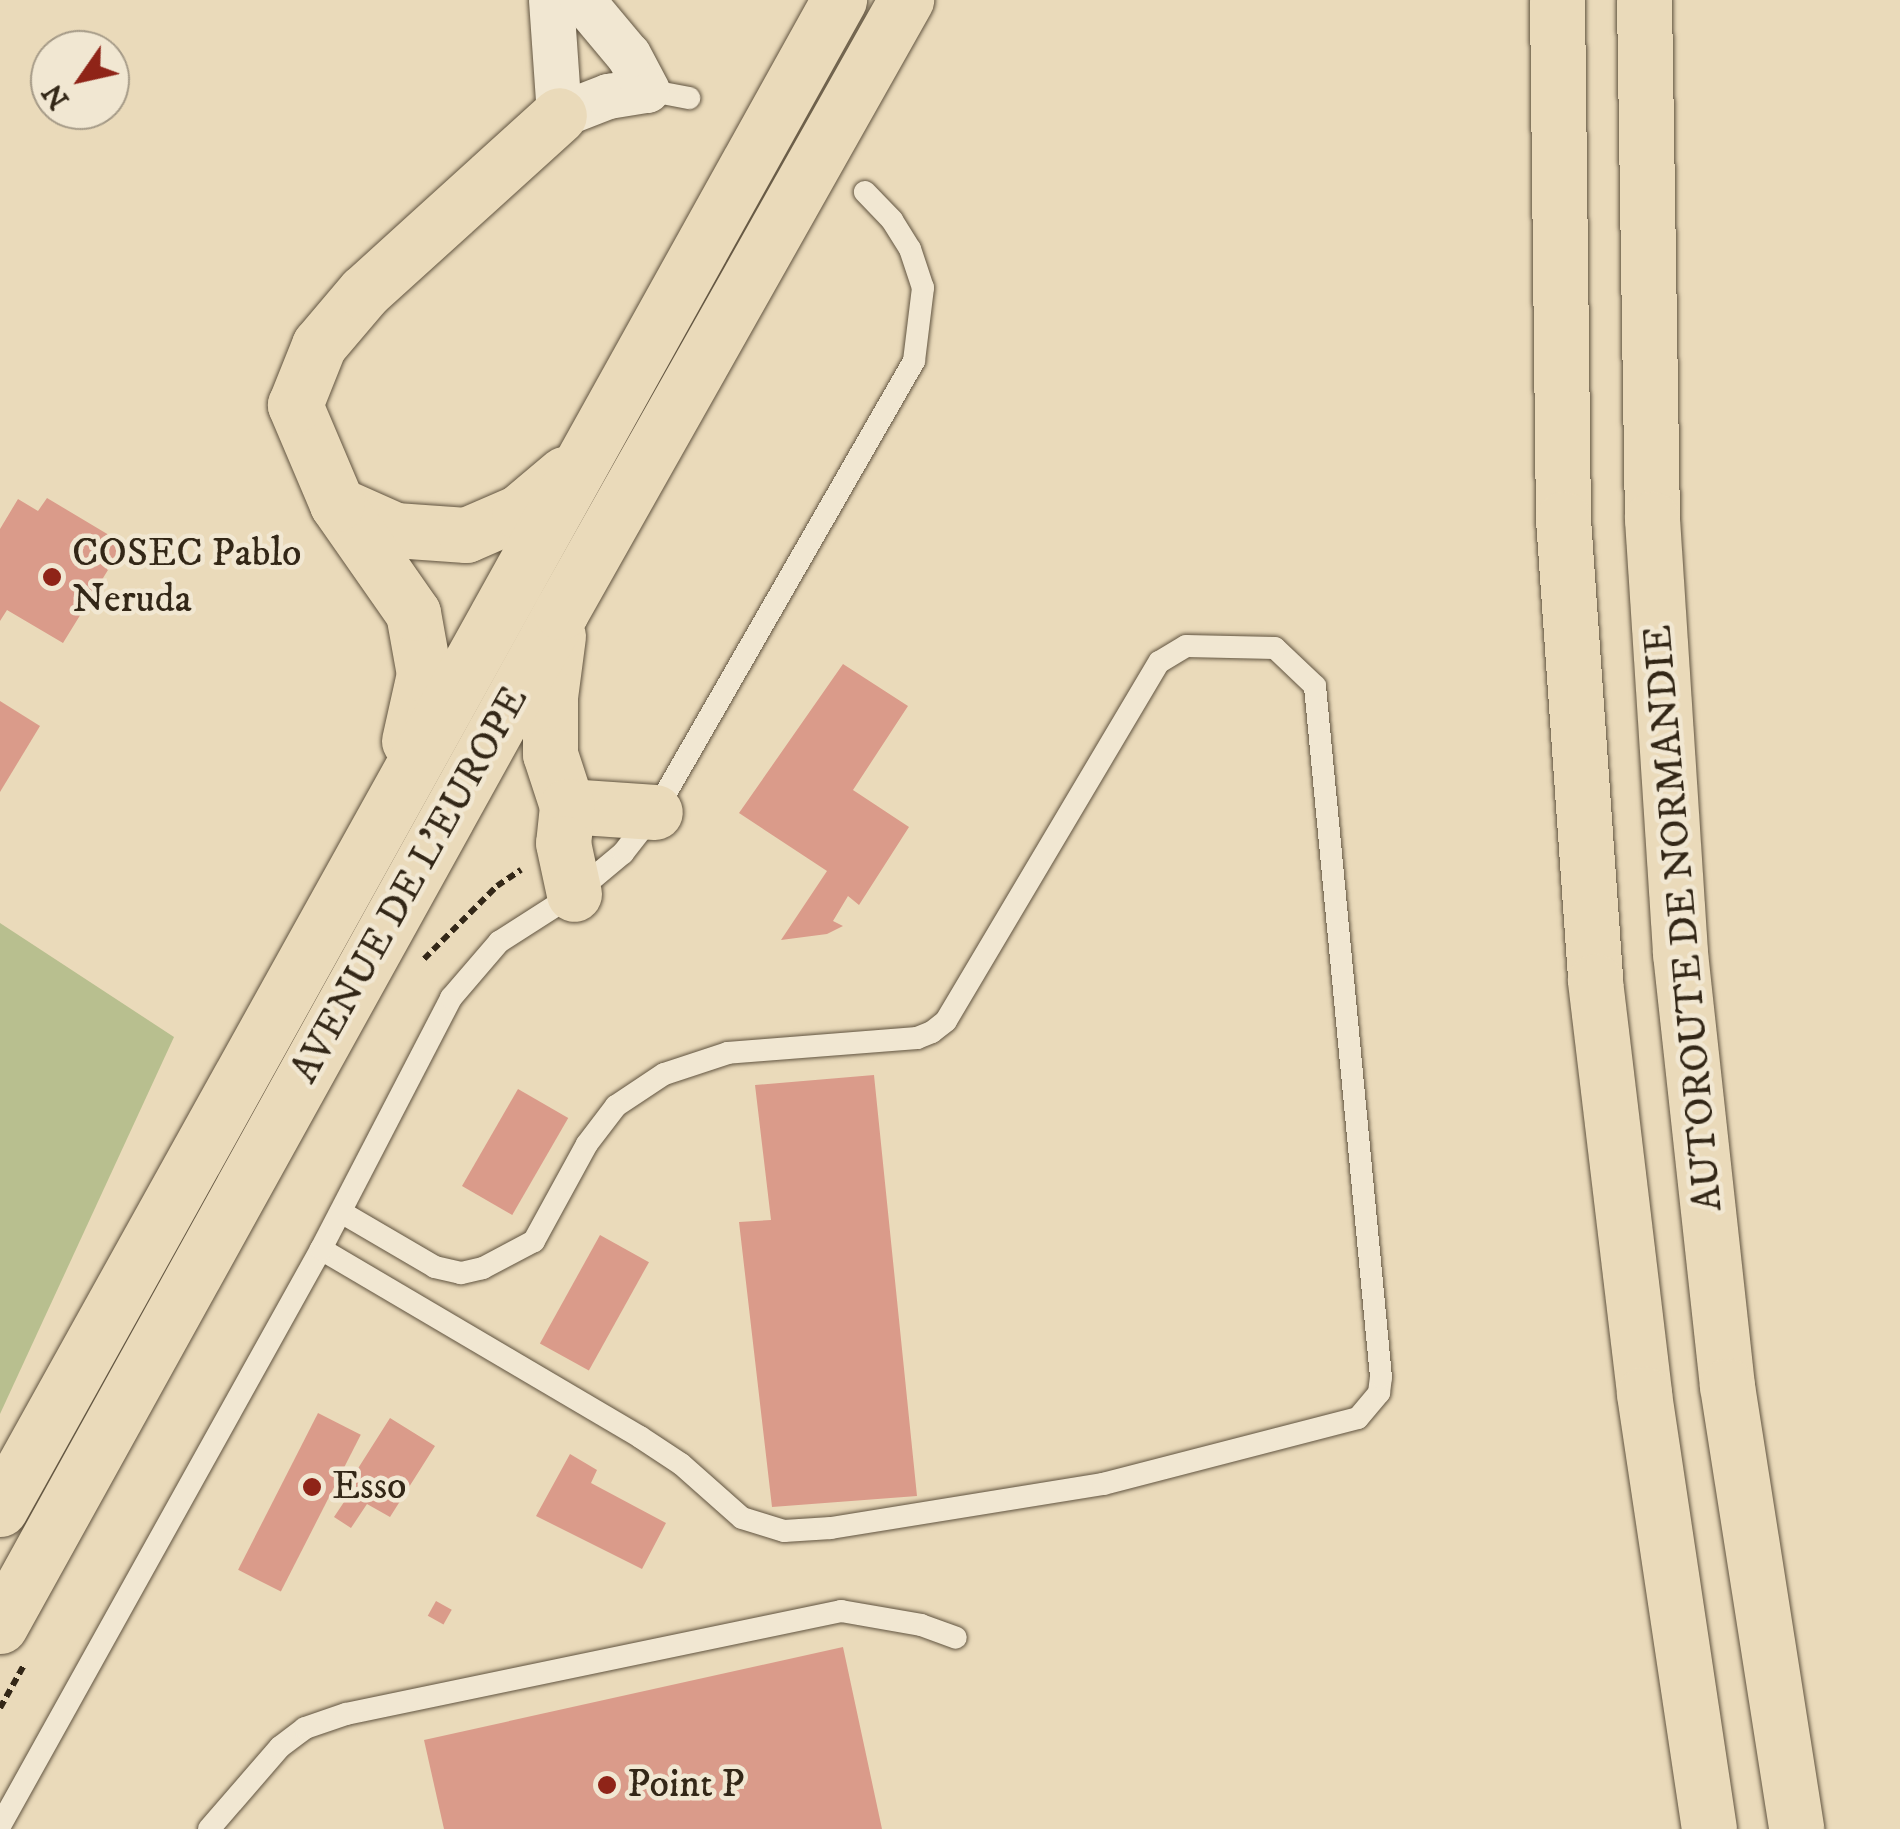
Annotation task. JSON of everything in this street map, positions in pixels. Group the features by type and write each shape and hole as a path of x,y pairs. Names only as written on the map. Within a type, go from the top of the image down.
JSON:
{"main road":[{"name":"AVENUE DE L'EUROPE","path":"0,1509 839,0"},
{"name":"AVENUE DE L'EUROPE","path":"14,1642 561,612 906,0"},
{"path":"1557,0 1564,520 1596,981 1644,1394 1709,1829"},
{"name":"AUTOROUTE DE NORMANDIE","path":"1644,0 1652,518 1680,953 1727,1386 1796,1829"},
{"path":"404,778 424,674 413,613 337,504 294,404 319,345 364,292 559,115"},
{"path":"337,504 395,530 466,535 519,512 583,458"},
{"path":"561,612 550,697 550,754 568,848 655,812"}],"street":[{"path":"552,0 559,115 608,96 668,94 628,56 582,0"}],"lane":[{"path":"0,1826 321,1249 451,998 500,942 568,848 624,853 655,812 914,361 923,288 910,250 892,220 865,192"},
{"path":"321,1249 640,1436 681,1464 742,1518 766,1528 831,1528 1103,1484 1358,1418 1379,1393 1381,1377 1314,686 1274,648 1186,646 1159,662 946,1022 932,1032 916,1038 728,1053 664,1074 616,1106 588,1144 534,1241 483,1268 462,1273 435,1268 341,1212"},
{"path":"209,1829 280,1747 306,1728 346,1714 840,1612 921,1624 956,1638"}],"path":[{"path":"412,972 497,886 568,848"},
{"path":"0,1708 14,1642"}],"green space":[{"path":"0,923 174,1037 0,1414"}],"building":[{"name":"COSEC Pablo Neruda","path":"47,498 124,544 63,643 7,610 0,621 0,529 18,499 38,511"},
{"path":"843,664 908,706 853,790 909,827 859,905 848,896 833,921 843,926 827,934 781,940 827,871 739,813"},
{"name":"COSEC Pablo Neruda","path":"0,701 40,726 0,792"},
{"path":"874,1075 917,1496 772,1507 739,1222 771,1220 755,1085"},
{"path":"518,1089 568,1118 512,1215 462,1186"},
{"path":"600,1235 649,1262 589,1371 540,1343"},
{"path":"318,1413 361,1435 281,1592 238,1570"},
{"path":"390,1418 435,1446 390,1517 367,1504 351,1528 334,1517 356,1484 350,1481"},
{"path":"570,1454 597,1470 591,1483 666,1523 642,1569 536,1516"},
{"path":"436,1601 452,1610 444,1625 428,1616"},
{"name":"Point P","path":"843,1647 882,1829 444,1829 424,1740"}],"place":[{"name":"COSEC Pablo Neruda","path":"52,577"},
{"name":"Esso","path":"312,1487"},
{"name":"Point P","path":"607,1785"}]}
